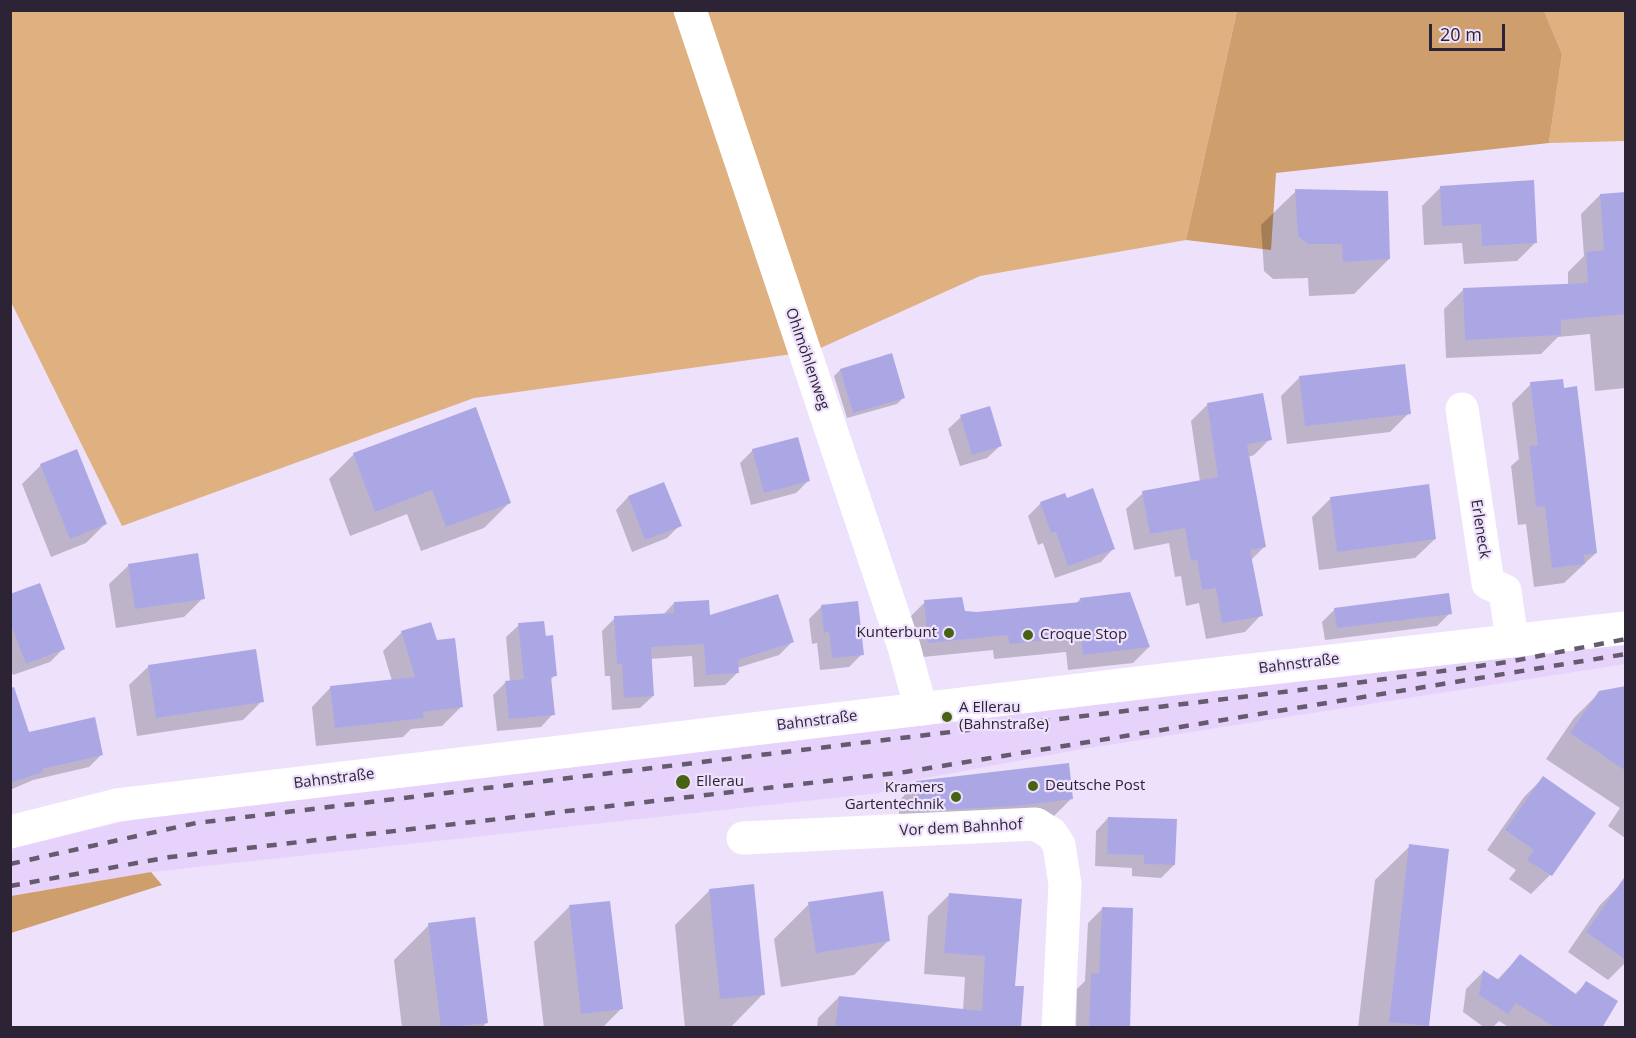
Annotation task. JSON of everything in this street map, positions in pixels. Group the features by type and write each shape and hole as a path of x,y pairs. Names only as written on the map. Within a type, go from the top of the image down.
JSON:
{"main road":[{"name":"Ohlmöhlenweg","path":"690,10 904,647 921,709"},
{"name":"Erleneck","path":"1462,409 1488,583 1504,591 1512,640"},
{"name":"Bahnstraße","path":"10,832 117,805 1626,628"},
{"name":"Vor dem Bahnhof","path":"743,838 1036,824 1052,834 1059,845 1065,884 1058,1028"}],"shaded area":[{"path":"11,11 1237,11 1186,240 980,276 814,351 474,398 122,526 11,302"},
{"path":"1237,11 1544,11 1562,54 1549,143 1276,173 1271,250 1186,240"},
{"path":"1544,11 1625,11 1625,141 1549,143 1562,54"},
{"path":"1625,644 1625,664 1076,750 915,780 879,793 151,872 11,896 10,849 126,821 219,806"},
{"path":"151,872 162,885 11,933 11,896"}],"building":[{"path":"1534,180 1537,243 1482,246 1481,224 1442,226 1440,186"},
{"path":"1295,189 1388,191 1390,259 1343,262 1342,244 1308,244 1298,236"},
{"path":"1626,192 1626,314 1561,320 1561,335 1465,340 1463,288 1588,283 1586,252 1604,250 1600,194"},
{"path":"892,353 905,398 853,413 840,369"},
{"path":"1405,364 1411,414 1305,426 1299,376"},
{"path":"1563,379 1564,388 1577,386 1597,553 1584,555 1585,564 1552,568 1545,506 1536,507 1529,446 1538,445 1530,382"},
{"path":"1263,393 1272,440 1247,444 1266,547 1250,550 1263,616 1222,623 1216,588 1202,590 1197,560 1191,561 1185,528 1150,534 1142,491 1218,477 1207,403"},
{"path":"990,406 1002,446 972,455 960,415"},
{"path":"476,407 511,503 446,527 432,490 375,512 353,453"},
{"path":"798,437 810,481 764,493 752,449"},
{"path":"77,449 107,524 70,539 40,464"},
{"path":"664,482 682,526 645,540 628,496"},
{"path":"1429,484 1436,539 1337,552 1330,497"},
{"path":"1093,488 1115,549 1068,566 1056,532 1051,533 1040,502 1065,493 1067,498"},
{"path":"198,553 205,599 135,609 128,564"},
{"path":"40,583 65,649 26,664 10,622 10,594"},
{"path":"1130,592 1150,647 1083,655 1081,637 1009,644 1008,635 928,643 924,600 962,597 965,611 977,612 1081,602 1080,598"},
{"path":"1449,593 1452,614 1337,628 1334,608"},
{"path":"778,594 794,642 738,660 739,673 706,675 704,644 651,647 654,696 624,698 622,664 617,664 614,616 674,613 674,602 709,600 710,615"},
{"path":"858,601 864,655 832,658 829,631 824,633 821,605"},
{"path":"544,621 546,636 553,635 557,676 551,677 555,715 509,719 505,681 524,679 518,623"},
{"path":"431,622 437,640 455,638 463,707 423,712 424,718 335,728 330,686 415,677 401,631"},
{"path":"256,649 264,702 156,718 148,665"},
{"path":"1626,686 1626,771 1570,733 1599,691"},
{"path":"14,687 29,732 95,717 103,755 42,769 43,772 10,783 10,688"},
{"path":"1069,763 1073,799 1015,806 920,811 916,781"},
{"path":"1543,776 1596,813 1552,876 1527,860 1534,850 1505,830"},
{"path":"1108,817 1177,819 1175,865 1144,864 1144,855 1107,854"},
{"path":"1409,844 1449,849 1429,1026 1389,1022"},
{"path":"1626,875 1626,960 1586,932"},
{"path":"754,884 765,995 720,999 709,889"},
{"path":"883,891 890,941 816,953 808,902"},
{"path":"949,893 1022,899 1015,986 1024,986 1021,1028 835,1028 839,996 982,1011 985,956 944,953"},
{"path":"610,901 623,1009 581,1014 569,905"},
{"path":"1102,907 1133,908 1130,1028 1089,1028 1091,973 1099,974"},
{"path":"475,917 488,1023 441,1028 428,923"},
{"path":"1520,954 1577,995 1586,981 1618,1001 1602,1028 1556,1028 1516,1003 1508,1014 1479,995 1483,970 1499,980"}],"railway":[{"path":"10,864 196,823 1341,685 1508,662 1626,639"},
{"path":"10,886 170,857 905,772 1626,654"}],"place":[{"name":"Kunterbunt","path":"949,633"},
{"name":"Croque Stop","path":"1028,635"},
{"name":"A Ellerau (Bahnstraße)","path":"947,717"},
{"name":"Ellerau","path":"683,782"},
{"name":"Deutsche Post","path":"1033,786"},
{"name":"Kramers Gartentechnik","path":"956,797"}]}
